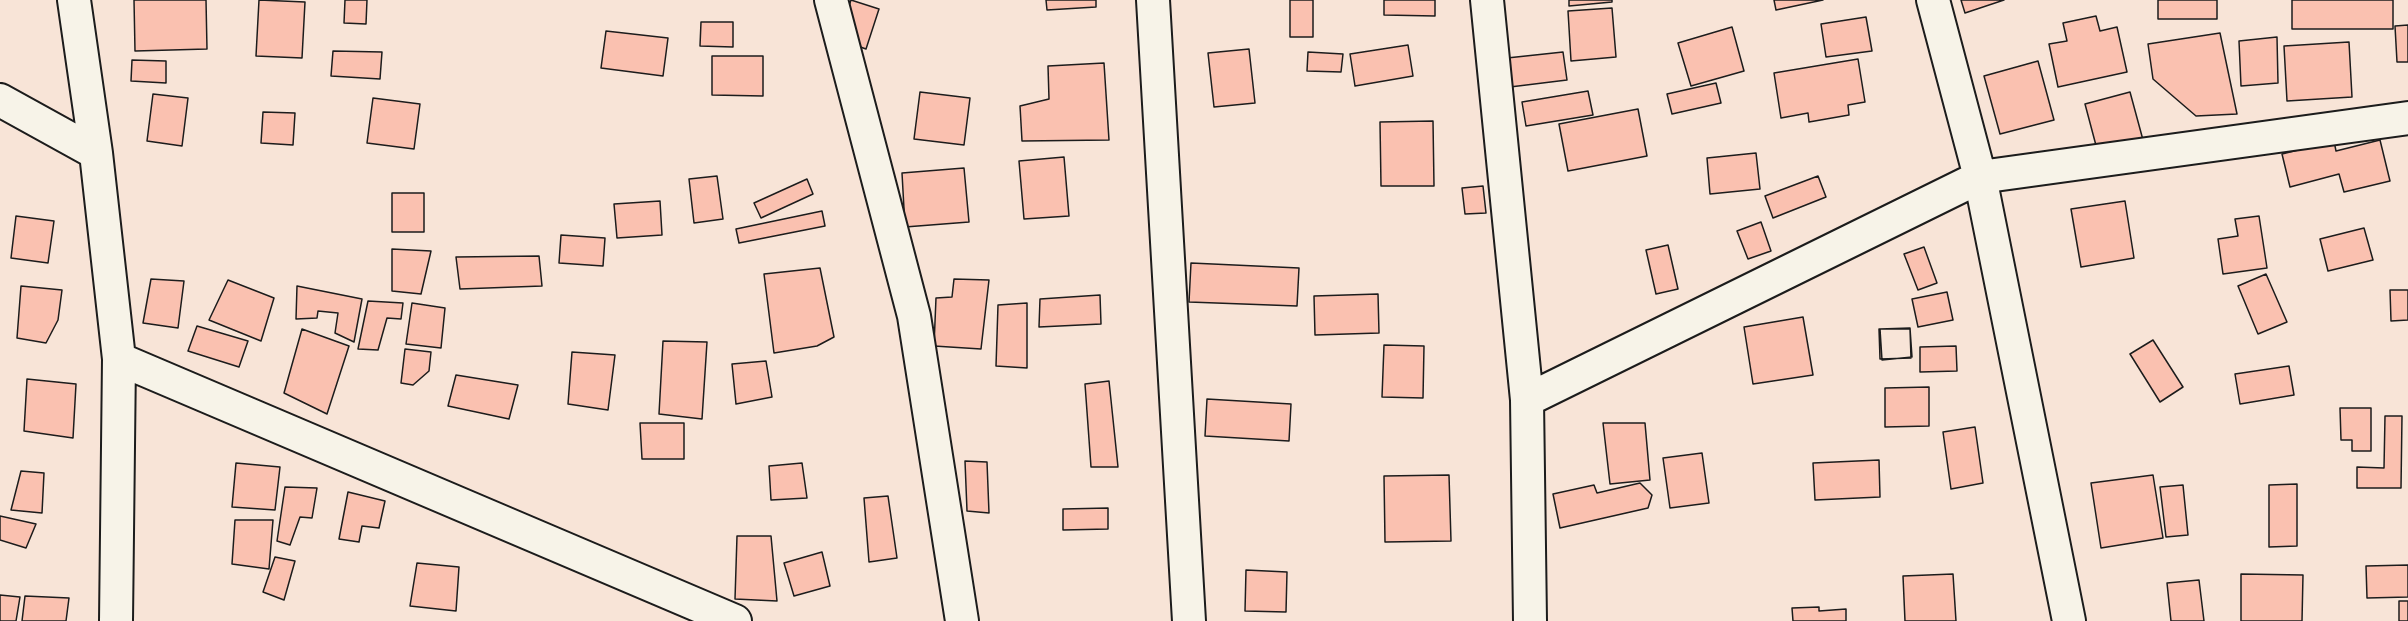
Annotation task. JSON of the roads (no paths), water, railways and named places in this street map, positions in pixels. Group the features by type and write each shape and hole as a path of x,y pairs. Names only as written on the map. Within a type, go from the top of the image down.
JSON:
{"street":[{"path":"74,0 96,153 119,359 116,621"},
{"path":"831,0 914,316 962,621"},
{"path":"1153,0 1189,621"},
{"path":"1487,0 1527,400 1530,621"},
{"path":"1933,0 1980,177 2069,621"},
{"path":"0,100 96,153"},
{"path":"1527,400 1980,177 2408,118"},
{"path":"119,359 735,621"}]}
